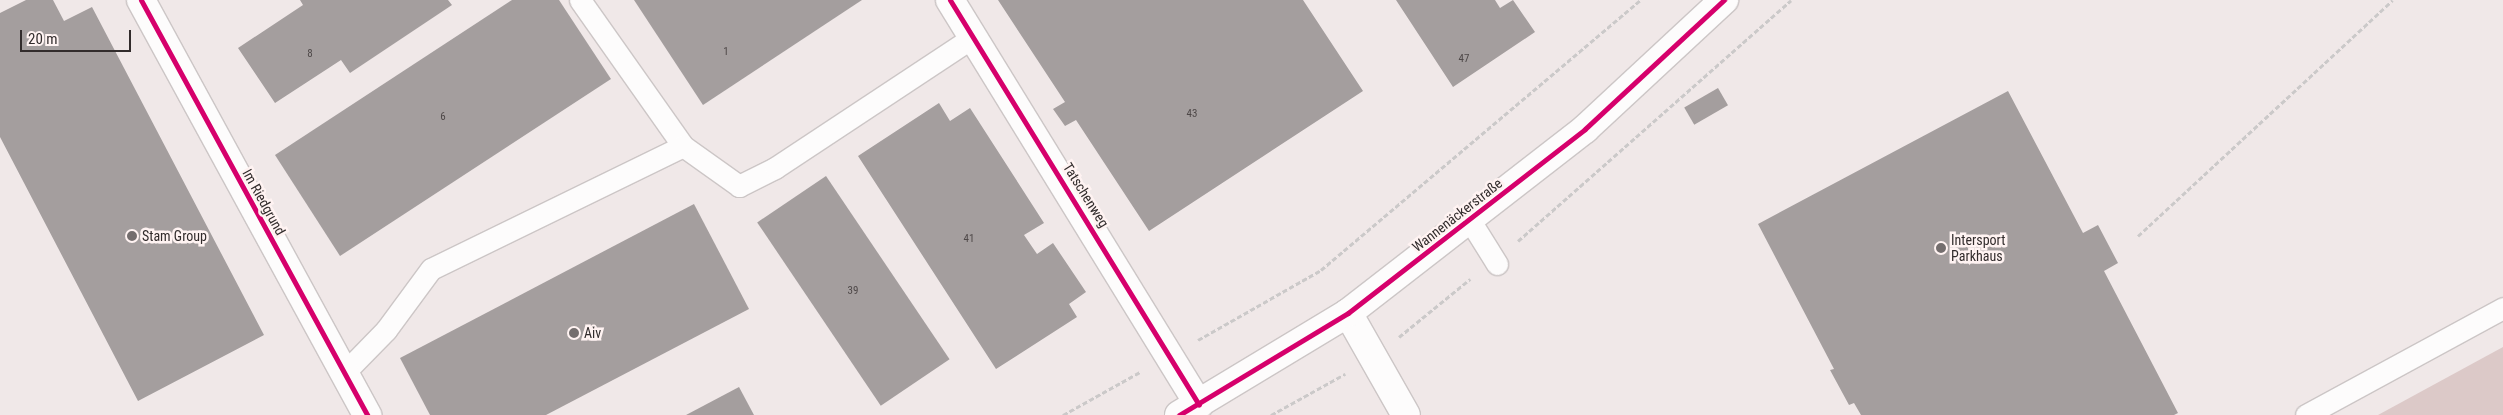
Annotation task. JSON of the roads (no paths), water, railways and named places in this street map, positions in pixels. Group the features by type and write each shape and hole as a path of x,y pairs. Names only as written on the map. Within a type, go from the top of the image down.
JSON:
{"street":[{"name":"Im Riedgrund","path":"141,0 367,415"},
{"name":"Tatschenweg","path":"950,0 1172,355 1189,410"},
{"name":"Wannenäckerstraße","path":"1189,410 1348,314 1586,129 1724,0"},
{"path":"1348,314 1406,415"}],"lane":[{"path":"580,0 683,146 739,186 776,168 974,37"},
{"path":"344,372 386,330 432,269 683,146"},
{"path":"1469,219 1496,262"},
{"path":"2306,415 2503,308"}],"place":[{"name":"Stam Group","path":"132,236"},
{"name":"Intersport Parkhaus","path":"1941,248"},
{"name":"Aiv","path":"574,333"}]}
